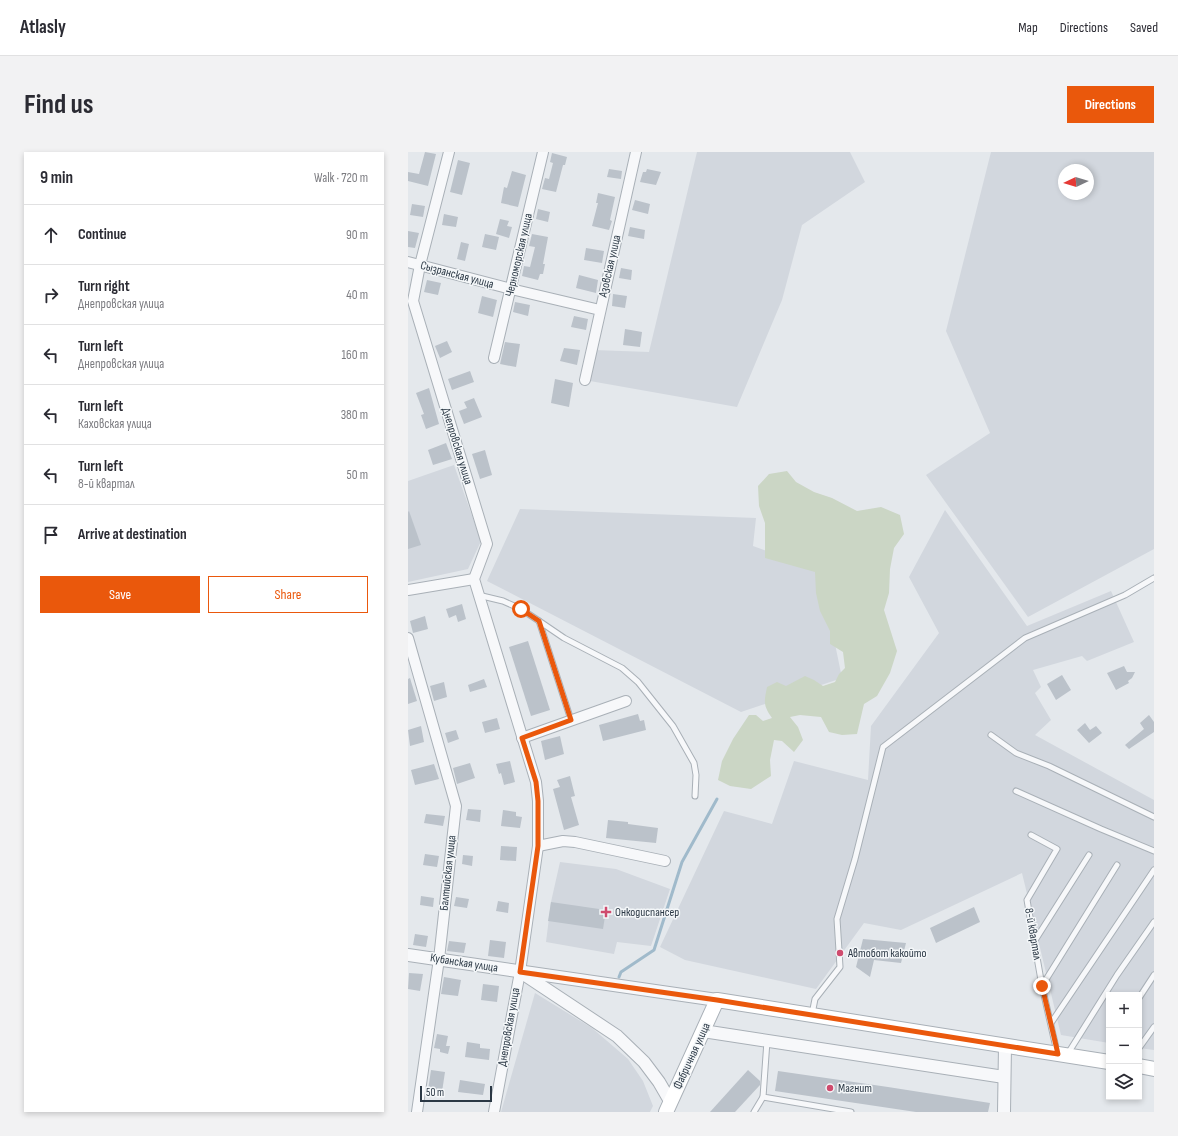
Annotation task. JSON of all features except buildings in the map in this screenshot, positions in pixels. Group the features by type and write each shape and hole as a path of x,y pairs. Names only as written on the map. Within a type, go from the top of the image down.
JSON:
{"main road":[{"path":"717,1000 1005,1046 1106,1059"},
{"name":"Фабричная улица","path":"668,1107 717,1000"},
{"path":"1142,1067 1154,1069"}],"street":[{"name":"Днепровская улица","path":"449,152 420,265 413,301 487,544 474,579 536,782 538,801 538,846 520,972 494,1112"},
{"name":"Черноморская улица","path":"494,358 543,152"},
{"name":"Азовская улица","path":"585,380 636,152"},
{"name":"Сызранская улица","path":"408,262 511,289 600,310"},
{"path":"408,590 474,579"},
{"name":"Балтийская улица","path":"408,638 456,806 439,959 417,1112"},
{"path":"522,738 626,701"},
{"path":"538,846 563,841 575,842 665,861"},
{"name":"Кубанская улица","path":"408,955 717,1000"},
{"path":"520,972 617,1036 644,1062 660,1082 668,1107"},
{"path":"703,1031 1004,1077"},
{"path":"1004,1112 1005,1046"}],"lane":[{"path":"812,1015 816,999 840,966 838,919 855,859 883,747 1026,638 1125,595 1154,578"},
{"path":"478,595 503,601 521,609 564,638 622,668 638,682 673,726 694,763 696,775 695,796"},
{"path":"539,621 571,720"},
{"path":"991,735 1016,753 1049,766 1154,817"},
{"path":"1016,791 1154,851"},
{"name":"8-й квартал","path":"1032,835 1057,849 1027,900 1042,986 1051,1023 1062,1054"},
{"path":"1034,942 1089,855"},
{"path":"1042,986 1117,865"},
{"path":"1051,1023 1154,870"},
{"path":"1062,1054 1154,922"},
{"path":"1142,993 1154,975"},
{"path":"1142,1044 1154,1027"},
{"path":"754,1112 763,1097 767,1041"},
{"path":"763,1097 851,1112"}],"shaded area":[{"path":"697,152 850,152 865,182 802,225 782,300 737,407 590,381 594,350 649,352"},
{"path":"991,152 1154,152 1154,549 1028,617 926,475 990,433 946,331"},
{"path":"454,465 481,541 468,569 408,582 408,481"},
{"path":"520,509 756,518 753,546 820,571 842,678 741,712 487,581"},
{"path":"945,510 1027,626 1111,591 1134,642 1087,661 1082,656 1033,670 1041,687 1035,693 1051,720 1035,735 1154,800 1154,1050 1142,1048 1142,992 1106,992 1106,1042 1061,1035 1022,873 901,930 864,923 816,989 685,960 660,947 724,811 772,824 794,761 868,780 871,726 939,633 909,577"},
{"name":"Онкодиспансер","path":"560,862 616,869 670,889 651,946 617,942 614,954 546,942 551,902"},
{"path":"535,993 592,1028 628,1059 643,1081 653,1106 650,1112 501,1112"}],"green space":[{"path":"787,471 796,482 814,492 832,498 857,511 881,507 900,515 904,534 894,548 890,569 889,593 884,610 897,651 890,673 877,696 864,704 857,734 842,735 829,732 821,717 800,715 790,717 798,727 803,740 794,752 782,741 774,740 770,760 771,776 751,789 730,786 718,780 722,761 733,739 749,715 756,715 763,721 772,718 765,703 767,687 777,682 786,686 805,676 823,686 835,682 839,674 845,668 843,652 830,644 830,631 820,611 816,593 815,572 765,558 765,523 759,506 758,486 769,474"}],"waterway":[{"path":"619,977 621,972 654,950 682,862 717,799"}],"place":[{"name":"Онкодиспансер","path":"606,912"},
{"name":"Автобот какойто","path":"840,953"},
{"name":"Магнит","path":"830,1088"}],"route":[{"path":"521,609 539,621 571,720 522,738 536,782 538,801 538,846 520,972 717,1000 1058,1054 1042,986"}]}
